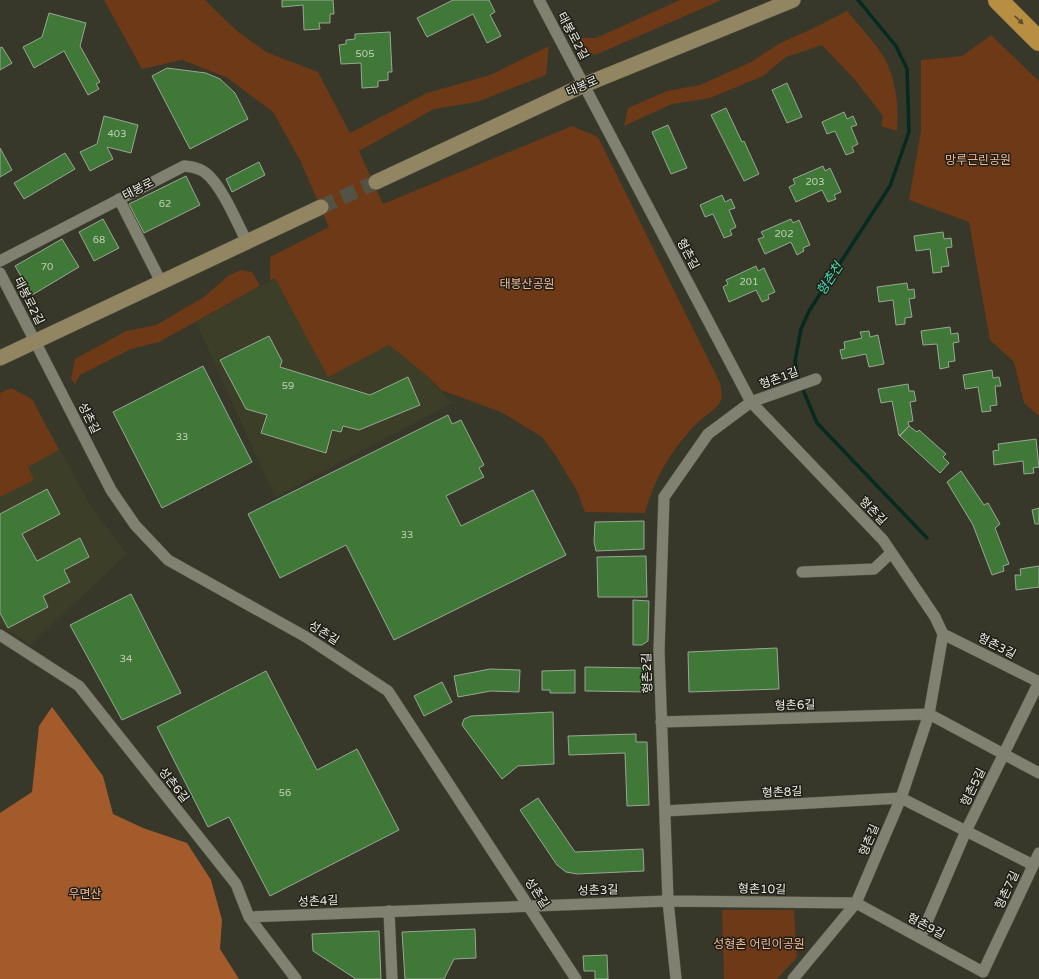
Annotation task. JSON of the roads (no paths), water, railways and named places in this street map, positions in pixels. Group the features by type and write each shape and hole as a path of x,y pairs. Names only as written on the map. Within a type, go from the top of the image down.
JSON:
{"highway":[{"path":"998,0 1039,41"}],"street":[{"name":"태봉로2길","path":"539,0 584,85"},
{"name":"태봉로","path":"376,182 584,85 793,0"},
{"name":"형촌길","path":"584,85 751,402 883,540 944,634 929,714 901,798 856,903 793,979"},
{"name":"태봉로","path":"0,260 184,166 196,168 207,173 217,185 247,242"},
{"path":"119,199 161,282"},
{"path":"0,358 321,207"},
{"name":"태봉로2길","path":"0,273 34,341"},
{"name":"성촌길","path":"34,341 111,490 136,525 168,560 306,636 388,691 576,979"},
{"name":"형촌1길","path":"751,402 816,378"},
{"name":"형촌2길","path":"676,979 668,901 659,651 664,498 708,434 751,402"},
{"path":"802,572 874,569 892,553"},
{"name":"형촌3길","path":"944,634 1039,682 1003,754"},
{"name":"성촌6길","path":"0,635 80,686 236,884 249,917 296,979"},
{"path":"929,714 1039,773"},
{"name":"형촌6길","path":"661,722 929,714"},
{"name":"형촌5길","path":"966,831 1003,754"},
{"name":"형촌8길","path":"665,811 901,798"},
{"name":"형촌7길","path":"901,798 1033,866 984,972"},
{"path":"920,938 966,831"},
{"path":"1033,866 1039,853"},
{"name":"성촌3길","path":"529,905 668,901"},
{"name":"형촌10길","path":"668,901 856,903"},
{"name":"형촌9길","path":"856,903 984,972"},
{"name":"성촌4길","path":"249,917 529,905"},
{"path":"389,911 392,979"}],"waterway":[{"name":"형촌천","path":"858,0 896,46 907,69 909,132 890,186 809,311 801,329 795,361 798,378 817,423 927,538"}],"tunnel":[{"path":"321,207 376,182"}],"park label":[{"name":"망루근린공원","path":"978,160"},
{"name":"태봉산공원","path":"527,284"},
{"name":"우면산","path":"85,894"},
{"name":"성형촌 어린이공원","path":"759,944"}]}
